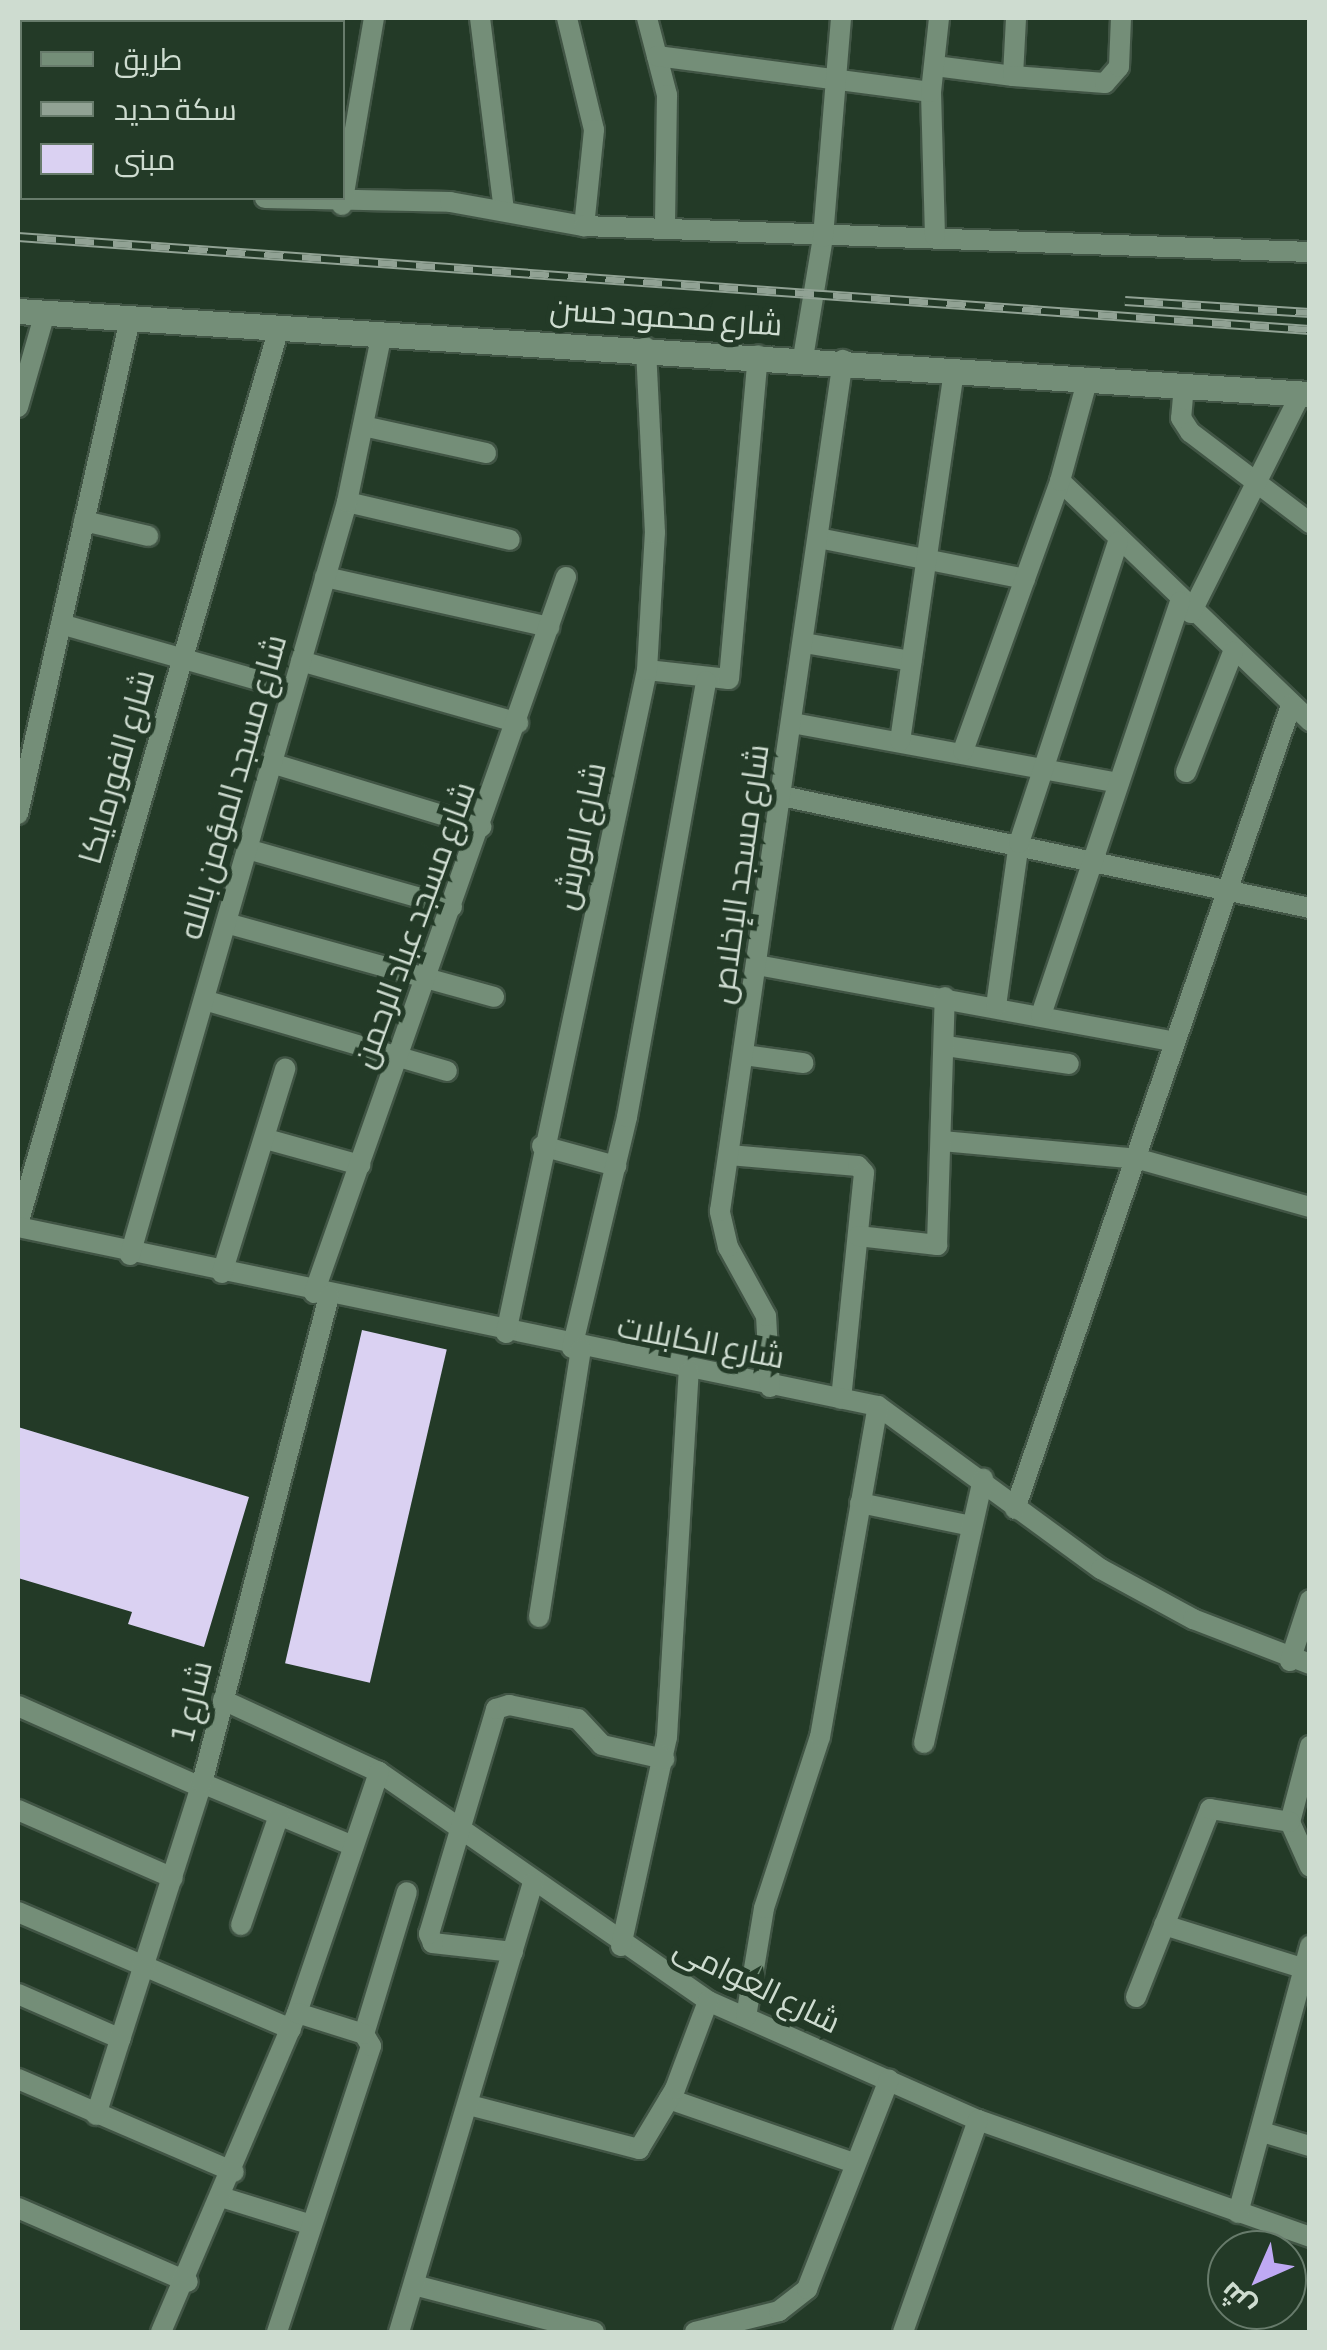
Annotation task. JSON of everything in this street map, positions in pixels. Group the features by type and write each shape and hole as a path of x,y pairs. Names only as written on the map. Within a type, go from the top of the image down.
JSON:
{"street":[{"path":"345,187 374,18"},
{"path":"480,18 504,210"},
{"path":"567,18 594,130 584,226"},
{"path":"647,18 668,109 665,228"},
{"path":"803,358 823,237 842,18"},
{"path":"935,236 931,92 939,18"},
{"path":"1013,76 1016,18"},
{"path":"935,66 1105,82 1119,67 1120,18"},
{"path":"658,56 931,92"},
{"path":"287,200 342,205 450,202 584,226 1310,252"},
{"path":"342,205 343,200"},
{"name":"شارع محمود حسن","path":"18,311 758,354 1305,393"},
{"path":"18,406 45,313"},
{"path":"18,814 24,759 61,624 130,319"},
{"name":"شارع الفورمايكا","path":"18,1226 179,656 280,328"},
{"name":"شارع مسجد المؤمن بالله","path":"130,1255 347,502 382,332"},
{"name":"شارع الورش","path":"506,1333 542,1146 647,670 655,533 646,347"},
{"path":"647,670 706,682 729,680 758,354"},
{"name":"شارع مسجد الإخلاص","path":"770,1387 766,1316 722,1231 729,1155 843,360"},
{"path":"900,741 954,369"},
{"path":"963,751 1060,481 1088,378"},
{"path":"1184,385 1184,425 1310,523"},
{"path":"1041,1015 1119,783 1185,608 1262,484 1305,393"},
{"path":"362,426 486,453"},
{"path":"1014,1508 1139,1159 1230,886 1304,715 1185,608 1060,481"},
{"path":"347,502 510,540"},
{"path":"84,522 148,536"},
{"path":"818,538 1025,579"},
{"path":"996,1006 1019,843 1040,767 1118,542"},
{"name":"شارع مسجد عباد الرحمن","path":"322,1294 360,1165 518,723 566,576"},
{"path":"325,577 550,627"},
{"path":"61,624 292,690"},
{"path":"804,643 911,661"},
{"path":"1186,772 1233,652"},
{"path":"301,661 518,723"},
{"path":"539,1617 577,1349 616,1166 706,682"},
{"path":"792,723 963,751 1119,783"},
{"path":"271,764 481,827"},
{"path":"782,796 1230,886 1310,908"},
{"path":"247,849 452,907"},
{"path":"226,923 494,997"},
{"path":"757,965 1175,1042"},
{"path":"858,1236 935,1247 945,997"},
{"path":"204,1000 447,1072"},
{"path":"946,1046 1068,1064"},
{"path":"744,1055 802,1063"},
{"path":"222,1273 285,1069"},
{"path":"266,1139 360,1165"},
{"path":"942,1141 1139,1159 1310,1207"},
{"path":"542,1146 616,1166"},
{"path":"729,1155 858,1166 864,1173 841,1399"},
{"name":"شارع الكابلات","path":"18,1226 130,1255 577,1349 878,1406 983,1478 1014,1508 1146,1595 1300,1662"},
{"name":"شارع 1","path":"96,2115 201,1785 322,1294"},
{"path":"621,1946 664,1759 688,1372"},
{"path":"746,2017 764,1908 820,1737 878,1406"},
{"path":"924,1743 983,1478"},
{"path":"860,1503 972,1526"},
{"path":"1300,1662 1310,1600"},
{"name":"شارع العوامى","path":"223,1700 379,1772 621,1946 708,2001 978,2120 1310,2237"},
{"path":"513,1952 430,1940 471,1775 503,1704 578,1718 602,1746 664,1759"},
{"path":"18,1706 353,1846"},
{"path":"1310,1746 1290,1822 1310,1866"},
{"path":"161,2332 188,2282 294,2021 379,1772"},
{"path":"1136,1997 1210,1809 1290,1822"},
{"path":"18,1810 173,1878"},
{"path":"241,1925 279,1816"},
{"path":"399,2332 533,1883"},
{"path":"277,2332 370,2046 364,2034 407,1892"},
{"path":"18,1912 144,1966 294,2021 364,2034"},
{"path":"1164,1925 1305,1968"},
{"path":"1238,2213 1310,1946"},
{"path":"18,1994 120,2040"},
{"path":"469,2104 640,2149 669,2099 708,2001"},
{"path":"18,2079 234,2172"},
{"path":"695,2332 780,2311 807,2289 889,2080"},
{"path":"669,2099 854,2163"},
{"path":"903,2332 978,2120"},
{"path":"1262,2132 1310,2146"},
{"path":"222,2197 312,2225"},
{"path":"18,2208 188,2282"},
{"path":"414,2285 552,2326 594,2332"}],"building":[{"path":"362,1330 447,1350 370,1683 285,1663"},
{"path":"18,1427 249,1497 204,1647 128,1624 132,1612 18,1578"}],"railway":[{"path":"18,237 1310,330"},
{"path":"1125,301 1310,313"}]}
